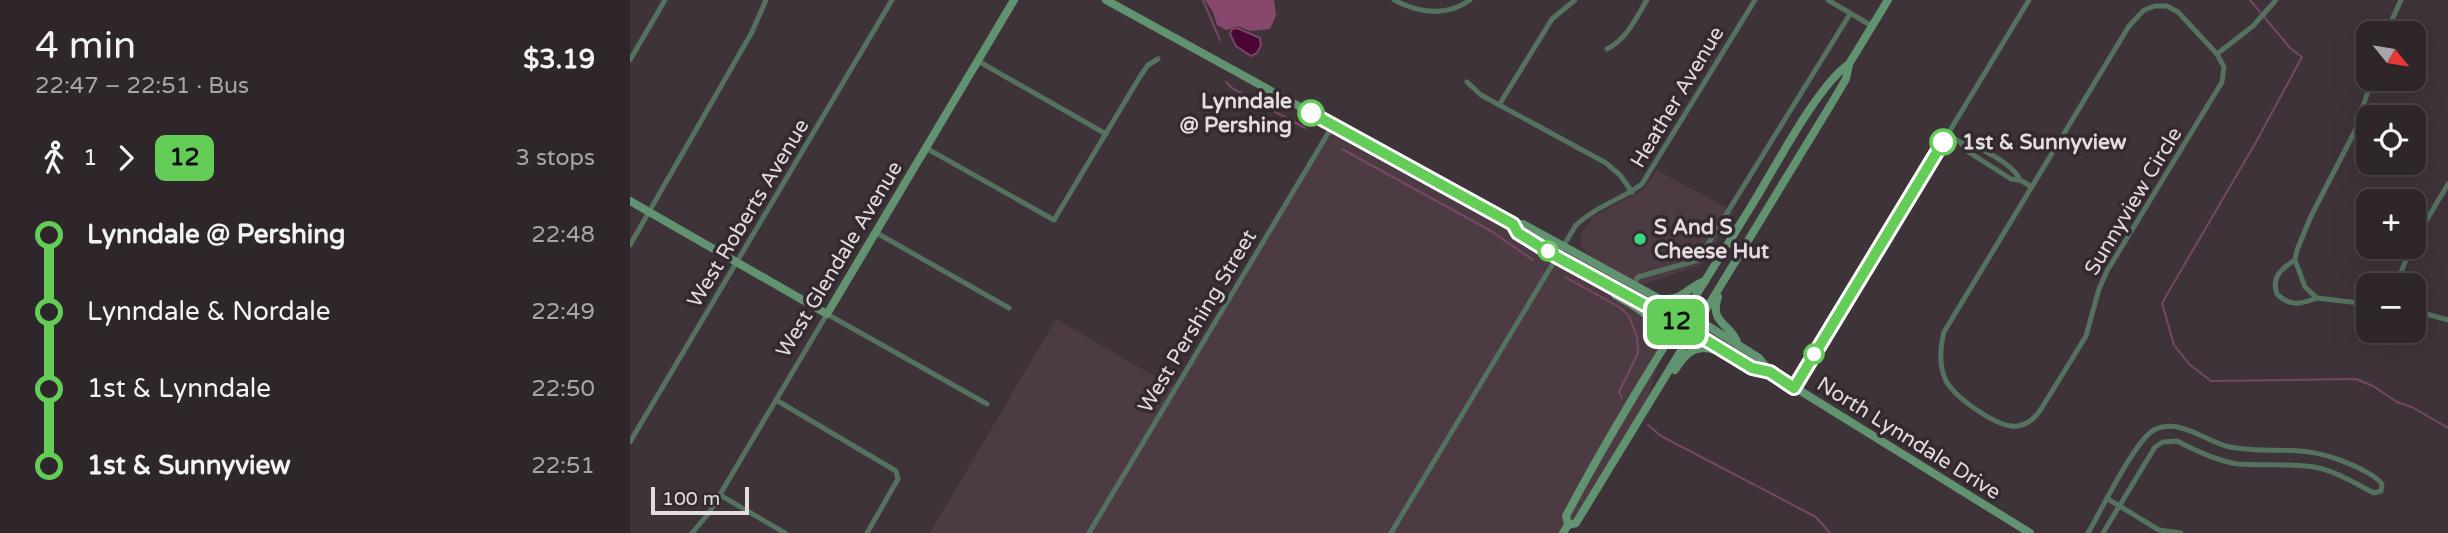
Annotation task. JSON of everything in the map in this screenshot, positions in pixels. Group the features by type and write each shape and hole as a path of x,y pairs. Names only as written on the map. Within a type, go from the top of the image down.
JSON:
{"main road":[{"name":"West Glendale Avenue","path":"827,314 1013,0"},
{"name":"North Lynndale Drive","path":"1106,0 1513,224 1523,225 1685,312 1759,358 1770,372 1794,388 2030,533"},
{"path":"1565,529 1576,523 1722,285 1833,102 1846,79 1849,64 1888,0"},
{"path":"1565,529 1566,516 1597,457 1678,323 1796,132 1836,72 1849,64"},
{"path":"630,201 827,314"},
{"name":"North Lynndale Drive","path":"1513,224 1518,233 1557,257 1613,286 1752,368 1770,372"},
{"path":"1659,298 1679,298 1704,281"},
{"path":"1722,285 1716,314 1737,338 1738,345"},
{"path":"1613,286 1615,295 1643,312 1657,325 1663,348"},
{"path":"1650,401 1659,397 1688,352 1701,347 1722,350"}],"street":[{"path":"630,61 665,0"},
{"path":"630,245 762,12 766,0"},
{"name":"West Roberts Avenue","path":"630,442 892,0"},
{"path":"1394,0 1405,6 1432,12 1448,10 1470,0"},
{"path":"1499,105 1552,19 1575,0"},
{"path":"1607,49 1627,32 1647,0"},
{"name":"Heather Avenue","path":"1391,533 1564,246 1585,216 1642,184 1755,0"},
{"path":"1828,0 1872,26"},
{"path":"1794,388 2029,0"},
{"path":"2217,54 2253,26 2276,0"},
{"path":"2391,21 2401,0"},
{"name":"Sunnyview Circle","path":"2161,6 2178,12 2217,54 2224,67 2220,86 2107,271 2085,336 2037,415 2029,422 2013,426 1992,419 1952,390 1942,367 1941,343 1948,322 2032,187 2129,26 2144,10 2161,6"},
{"path":"1634,284 1638,277 1690,264 1703,254 1850,14"},
{"path":"926,148 1054,220 1148,65 1158,60"},
{"path":"978,61 1106,134"},
{"path":"1467,82 1481,96 1614,168 1632,192"},
{"path":"2317,298 2305,287 2295,260 2297,250 2311,216 2355,131 2368,91"},
{"name":"West Pershing Street","path":"1089,533 1333,125"},
{"path":"1948,134 1961,142 1967,151 2011,179 2020,180 2032,187"},
{"path":"2426,221 2448,184"},
{"path":"875,232 1009,308"},
{"path":"1703,254 1717,261"},
{"path":"2295,260 2280,271 2275,282 2277,294 2288,303 2296,304 2317,298 2356,303"},
{"path":"827,314 987,404"},
{"name":"West Glendale Avenue","path":"692,533 704,522 827,314"},
{"path":"2426,314 2448,320"},
{"path":"776,400 893,468 898,474 896,485 867,533"},
{"path":"2088,533 2145,437 2155,430 2175,426 2217,444 2246,450 2298,451 2340,460 2380,480 2382,489 2374,493 2337,474 2314,467 2244,464 2223,460 2177,441 2163,442 2155,447 2103,533"},
{"path":"2145,437 2155,447"},
{"path":"2244,464 2246,450"},
{"path":"2314,467 2317,454"},
{"path":"720,495 785,533"},
{"path":"2108,499 2159,530 2181,533"}],"shaded area":[{"path":"1205,0 1274,0 1276,15 1270,29 1250,31 1238,26 1226,30 1217,25"},
{"path":"1237,28 1260,38 1261,45 1257,53 1251,56 1236,46 1230,34 1232,29"},
{"path":"1333,125 1513,224 1518,233 1613,286 1652,320 1662,351 1645,409 1576,523 1563,533 930,533 1056,319 1175,388"},
{"path":"1657,170 1734,212 1703,264 1642,285 1589,256 1580,239 1593,217 1644,189"}],"waterway":[{"path":"1203,0 1220,40"},
{"path":"2250,0 2291,49 2302,57 2162,303 2174,345 2190,365 2211,381 2356,379 2448,428"},
{"path":"1226,82 1232,88 1305,128"},
{"path":"1342,149 1491,231 1533,260"},
{"path":"1565,277 1621,308 1629,316 1637,337 1638,353 1619,392 1622,398"},
{"path":"1648,425 1661,436 1816,517 1830,533"}],"bus line":[{"name":"12","path":"1311,113 1513,224 1518,233 1557,257 1613,286 1752,368 1770,372 1794,388 1943,142"}],"place":[{"name":"Lynndale @ Pershing","path":"1311,113"},
{"name":"1st & Sunnyview","path":"1943,142"},
{"name":"S And S Cheese Hut","path":"1640,239"}]}
